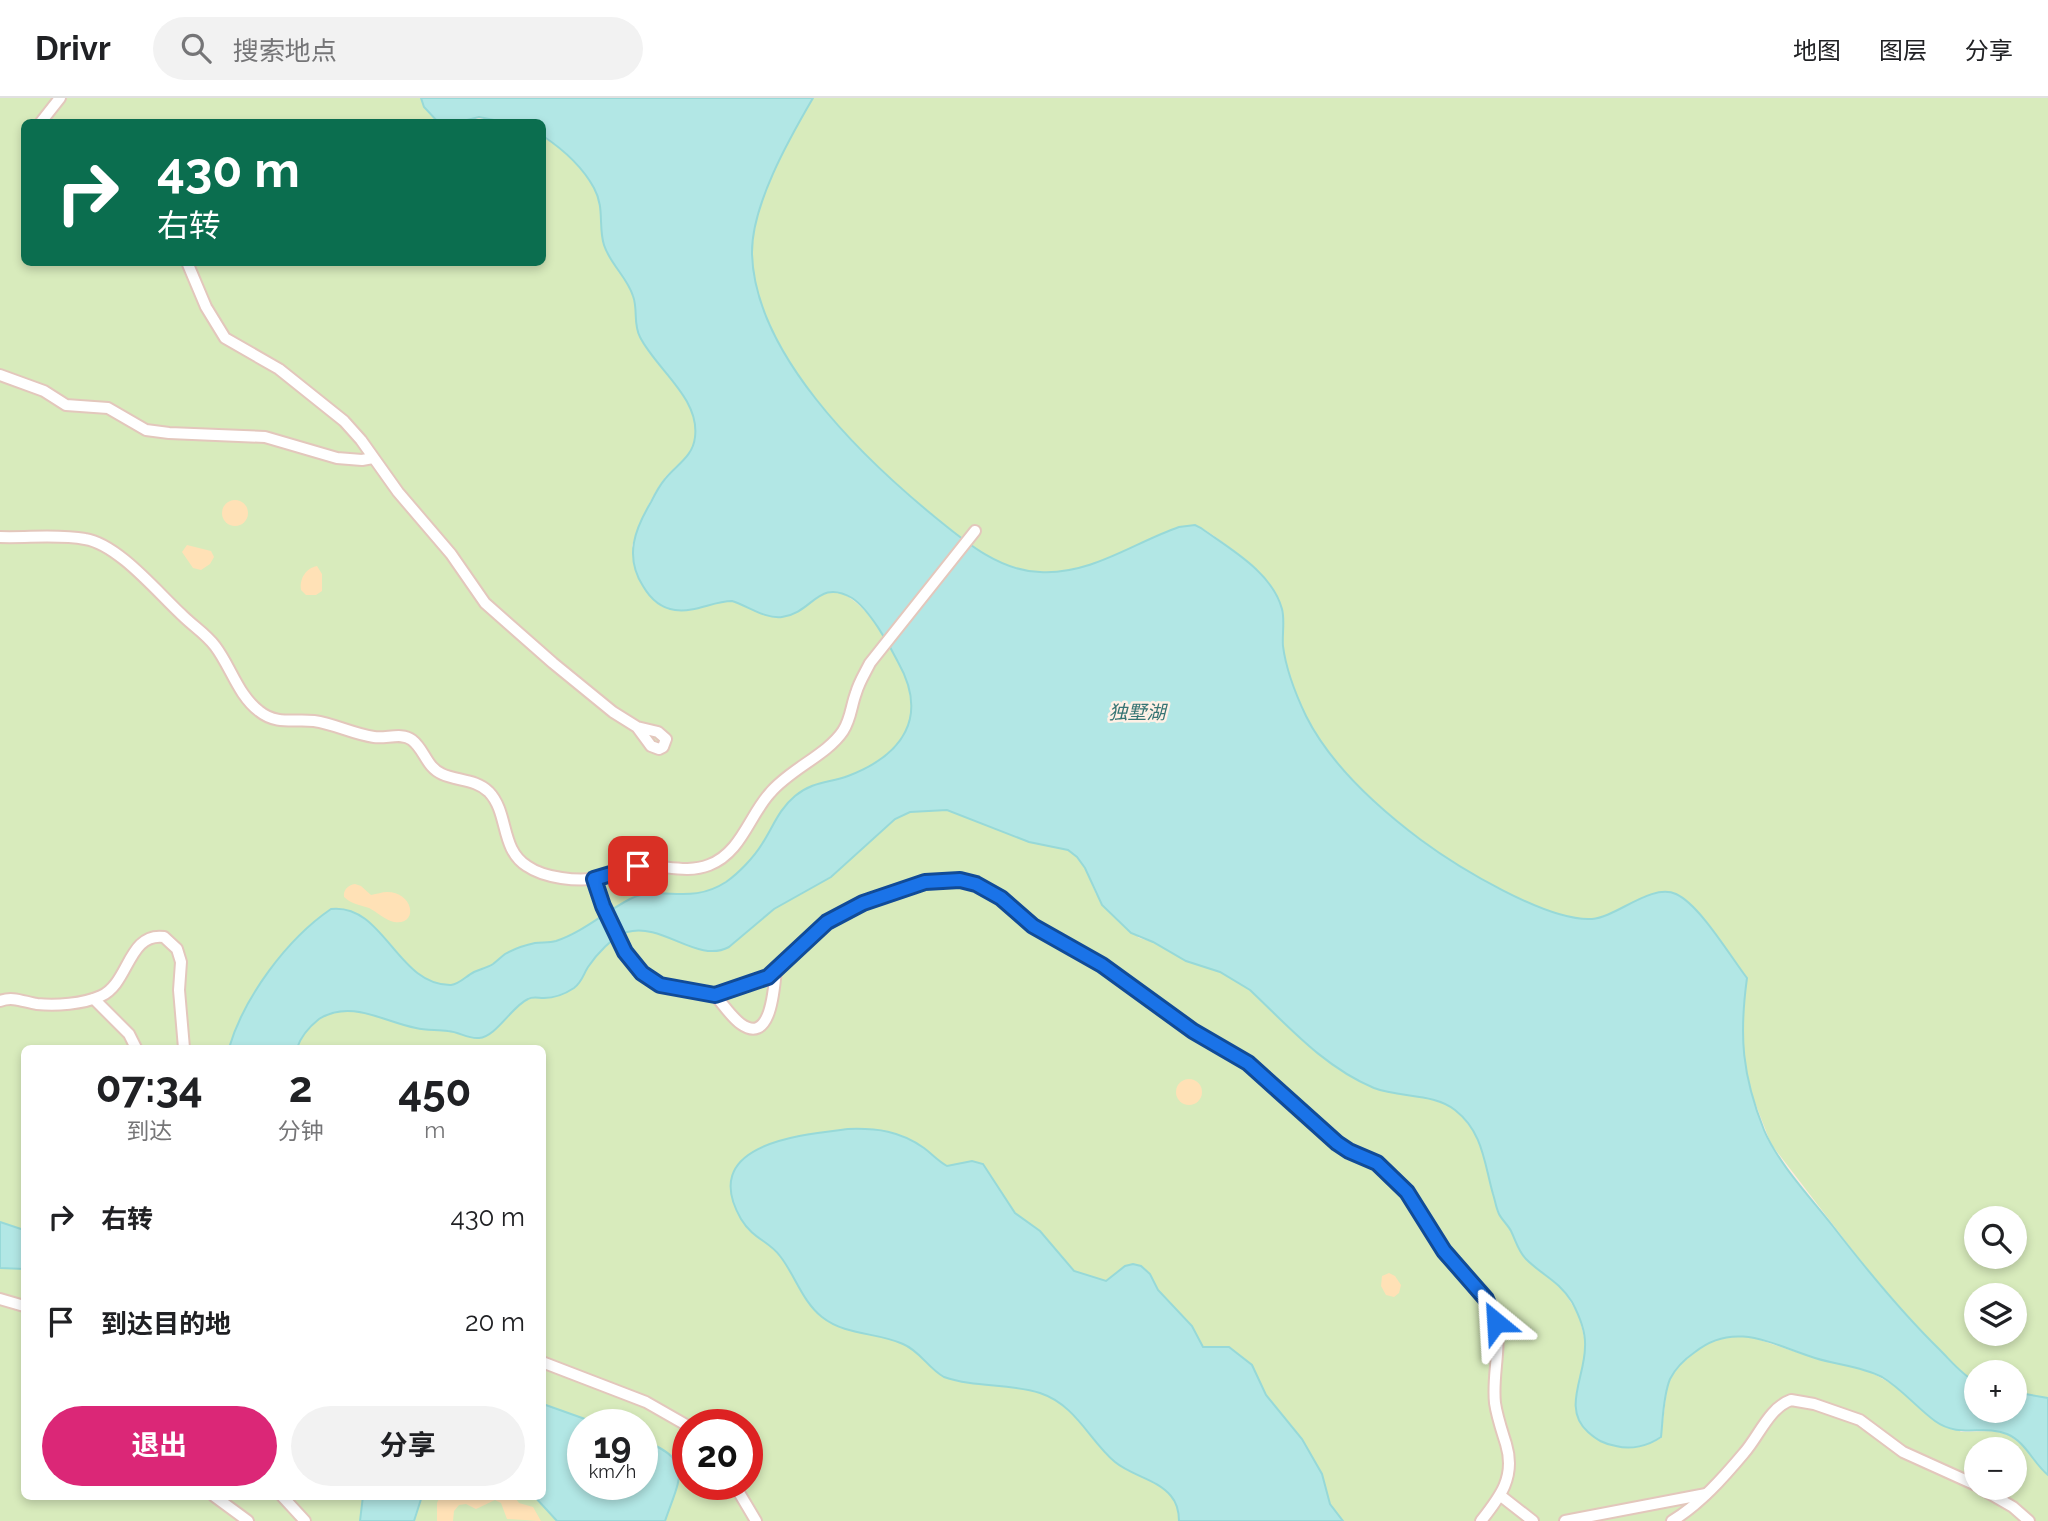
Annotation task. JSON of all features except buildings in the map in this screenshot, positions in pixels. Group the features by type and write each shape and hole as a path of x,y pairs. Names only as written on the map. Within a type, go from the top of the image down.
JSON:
{"lane":[{"path":"43,119 60,98"},
{"path":"189,266 206,307 225,338 274,366 344,421 398,492 451,555 485,603 585,690 637,727"},
{"path":"0,375 44,391 65,405 108,408 146,430 265,437 329,456 352,460 373,458"},
{"path":"0,537 83,538 104,546 209,639 246,696 264,715 279,721 325,723 375,737 407,737 437,771 475,783 487,790 498,809 510,847 524,864 550,874 594,879 638,866 694,869 724,857 769,794 842,732 850,718 862,677 878,653 973,535"},
{"path":"594,879 603,906 623,948 642,973 660,985 714,994 762,980 806,940 845,911 916,884 966,881 996,894 1033,926 1102,965 1193,1031 1248,1063 1337,1143 1371,1160 1394,1179 1412,1198 1444,1251 1489,1303 1496,1322 1498,1340 1496,1407 1509,1463 1507,1483 1501,1496 1481,1521"},
{"path":"0,1001 11,999 51,1004 94,999 111,988 143,942 150,938 164,937 177,949 181,962 179,990 184,1045"},
{"path":"714,994 740,1023 747,1027 756,1027 765,1022 771,1012 776,970"},
{"path":"94,999 131,1037 135,1045"},
{"path":"0,1299 21,1305"},
{"path":"546,1364 646,1402 672,1417"},
{"path":"1672,1521 1706,1494 1744,1453 1779,1407 1794,1399 1860,1420 1903,1452 1964,1480"},
{"path":"1564,1521 1706,1494"},
{"path":"1501,1496 1533,1521"},
{"path":"219,1500 248,1521"},
{"path":"286,1500 305,1521"},
{"path":"744,1500 756,1521"},
{"path":"2001,1500 2029,1521"}],"green space":[{"path":"0,98 421,98 436,119 21,119 21,266 546,266 546,138 572,159 594,188 600,203 607,250 633,296 640,337 684,397 695,423 695,438 690,452 665,477 656,491 632,546 661,606 686,610 731,601 772,616 808,604 828,591 848,596 873,621 895,654 912,701 910,720 904,737 947,810 1029,842 1068,850 1085,868 1096,894 1139,938 1153,942 1186,961 1236,980 1314,1051 1446,1104 1460,1114 1477,1136 1484,1153 1498,1213 1520,1251 1562,1288 1579,1316 1586,1346 1575,1405 1654,1442 1661,1438 1667,1389 1679,1366 1706,1343 1720,1337 1751,1337 1817,1359 1867,1370 1897,1387 1961,1432 1996,1431 2011,1437 1964,1437 1964,1500 2027,1500 2027,1449 2048,1475 2048,1521 0,1521"},
{"path":"813,98 2048,98 2048,1398 2027,1394 2027,1360 1964,1360 1964,1374 1954,1366 1887,1295 1771,1144 1749,1087 1745,1063 1741,1018 1747,978 1686,901 1660,893 1649,895 1603,917 1571,917 1548,911 1500,889 1453,862 1418,837 1356,784 1317,736 1297,696 1287,664 1283,637 1255,571 1243,558 1205,530 1176,528 1118,555 1064,571 1022,570 981,552 906,492 876,464 846,434 792,366 772,329 758,292 752,255 753,236 764,195 782,153"}],"sand":[{"path":"235,500 244,504 248,513 244,522 235,526 226,522 222,513 226,504"},
{"path":"187,545 211,551 214,557 210,564 201,570 193,568 182,552"},
{"path":"317,566 322,574 322,591 316,595 306,595 301,590 302,578"},
{"path":"355,884 371,895 387,892 403,897 410,908 407,919 402,922 391,921 344,897 345,890"},
{"path":"1189,1079 1198,1083 1202,1092 1198,1101 1189,1105 1180,1101 1176,1092 1180,1083"},
{"path":"1389,1273 1395,1276 1401,1285 1399,1293 1394,1297 1386,1295 1381,1286 1382,1276"},
{"path":"438,1500 495,1500 476,1509 466,1504 459,1505 454,1511 453,1521 437,1521"},
{"path":"495,1500 517,1500 533,1507 541,1521 507,1519 501,1503"}],"water":[{"name":"独墅湖","path":"421,98 813,98 773,173 758,215 752,254 758,291 771,328 791,364 843,431 902,489 954,533 1009,566 1040,572 1059,572 1111,557 1179,527 1195,525 1201,528 1249,562 1277,596 1283,613 1286,664 1306,716 1328,752 1356,784 1421,840 1456,864 1503,890 1551,912 1573,918 1602,917 1656,893 1676,894 1685,900 1705,920 1747,978 1743,1037 1747,1073 1764,1130 1777,1155 1897,1305 1964,1374 1964,1423 2027,1423 2027,1394 2048,1398 2048,1475 2027,1451 2027,1437 2012,1437 1998,1431 1962,1430 1944,1426 1874,1373 1815,1358 1769,1342 1739,1336 1710,1343 1681,1364 1670,1379 1666,1393 1661,1437 1645,1445 1628,1448 1598,1439 1580,1423 1577,1413 1577,1392 1585,1347 1579,1318 1572,1302 1561,1288 1521,1253 1498,1212 1477,1138 1455,1110 1427,1098 1374,1088 1356,1079 1323,1058 1250,990 1220,972 1186,961 1131,933 1102,905 1085,868 1068,850 1029,842 947,810 910,812 895,819 831,877 774,909 729,947 717,951 705,950 640,930 622,934 600,952 574,988 556,996 528,999 492,1032 479,1038 420,1029 368,1014 343,1011 319,1019 306,1032 298,1045 230,1045 245,1009 269,971 299,936 331,909 349,911 365,918 417,973 433,982 451,985 516,949 566,937 630,899 653,893 700,893 726,882 755,854 789,801 802,791 848,776 883,757 905,732 910,717 911,700 898,662 872,618 852,598 841,593 823,594 793,614 776,617 732,601 690,610 675,610 660,605 649,595 634,564 636,533 661,484 691,450 695,423 684,397 640,337 633,296 604,245 599,203 594,188 572,159 546,138 546,119 435,119 424,107"},
{"path":"848,1129 869,1129 897,1134 915,1142 947,1166 972,1161 983,1164 1015,1213 1040,1231 1074,1271 1106,1281 1125,1266 1141,1266 1150,1274 1158,1290 1192,1326 1203,1347 1229,1347 1252,1365 1266,1395 1302,1439 1322,1474 1330,1504 1343,1521 1179,1521 1176,1505 1165,1490 1115,1462 1073,1414 1052,1399 1029,1390 968,1383 944,1377 903,1344 841,1328 822,1317 804,1296 780,1256 741,1219 731,1194 733,1174 743,1159 760,1148 781,1140"},
{"path":"0,1222 21,1229 21,1269 0,1268"},
{"path":"546,1405 567,1413 567,1500 658,1500 658,1447 672,1457 672,1500 665,1521 557,1521 538,1500 546,1500"},
{"path":"363,1500 421,1500 414,1521 360,1521"}],"route":[{"path":"638,866 594,879 603,906 626,954 642,973 660,985 715,995 766,978 827,922 874,899 916,884 945,880 966,881 991,891 1033,926 1102,965 1193,1031 1248,1063 1337,1143 1377,1163 1411,1196 1424,1222 1444,1251 1486,1299 1496,1322"}]}
